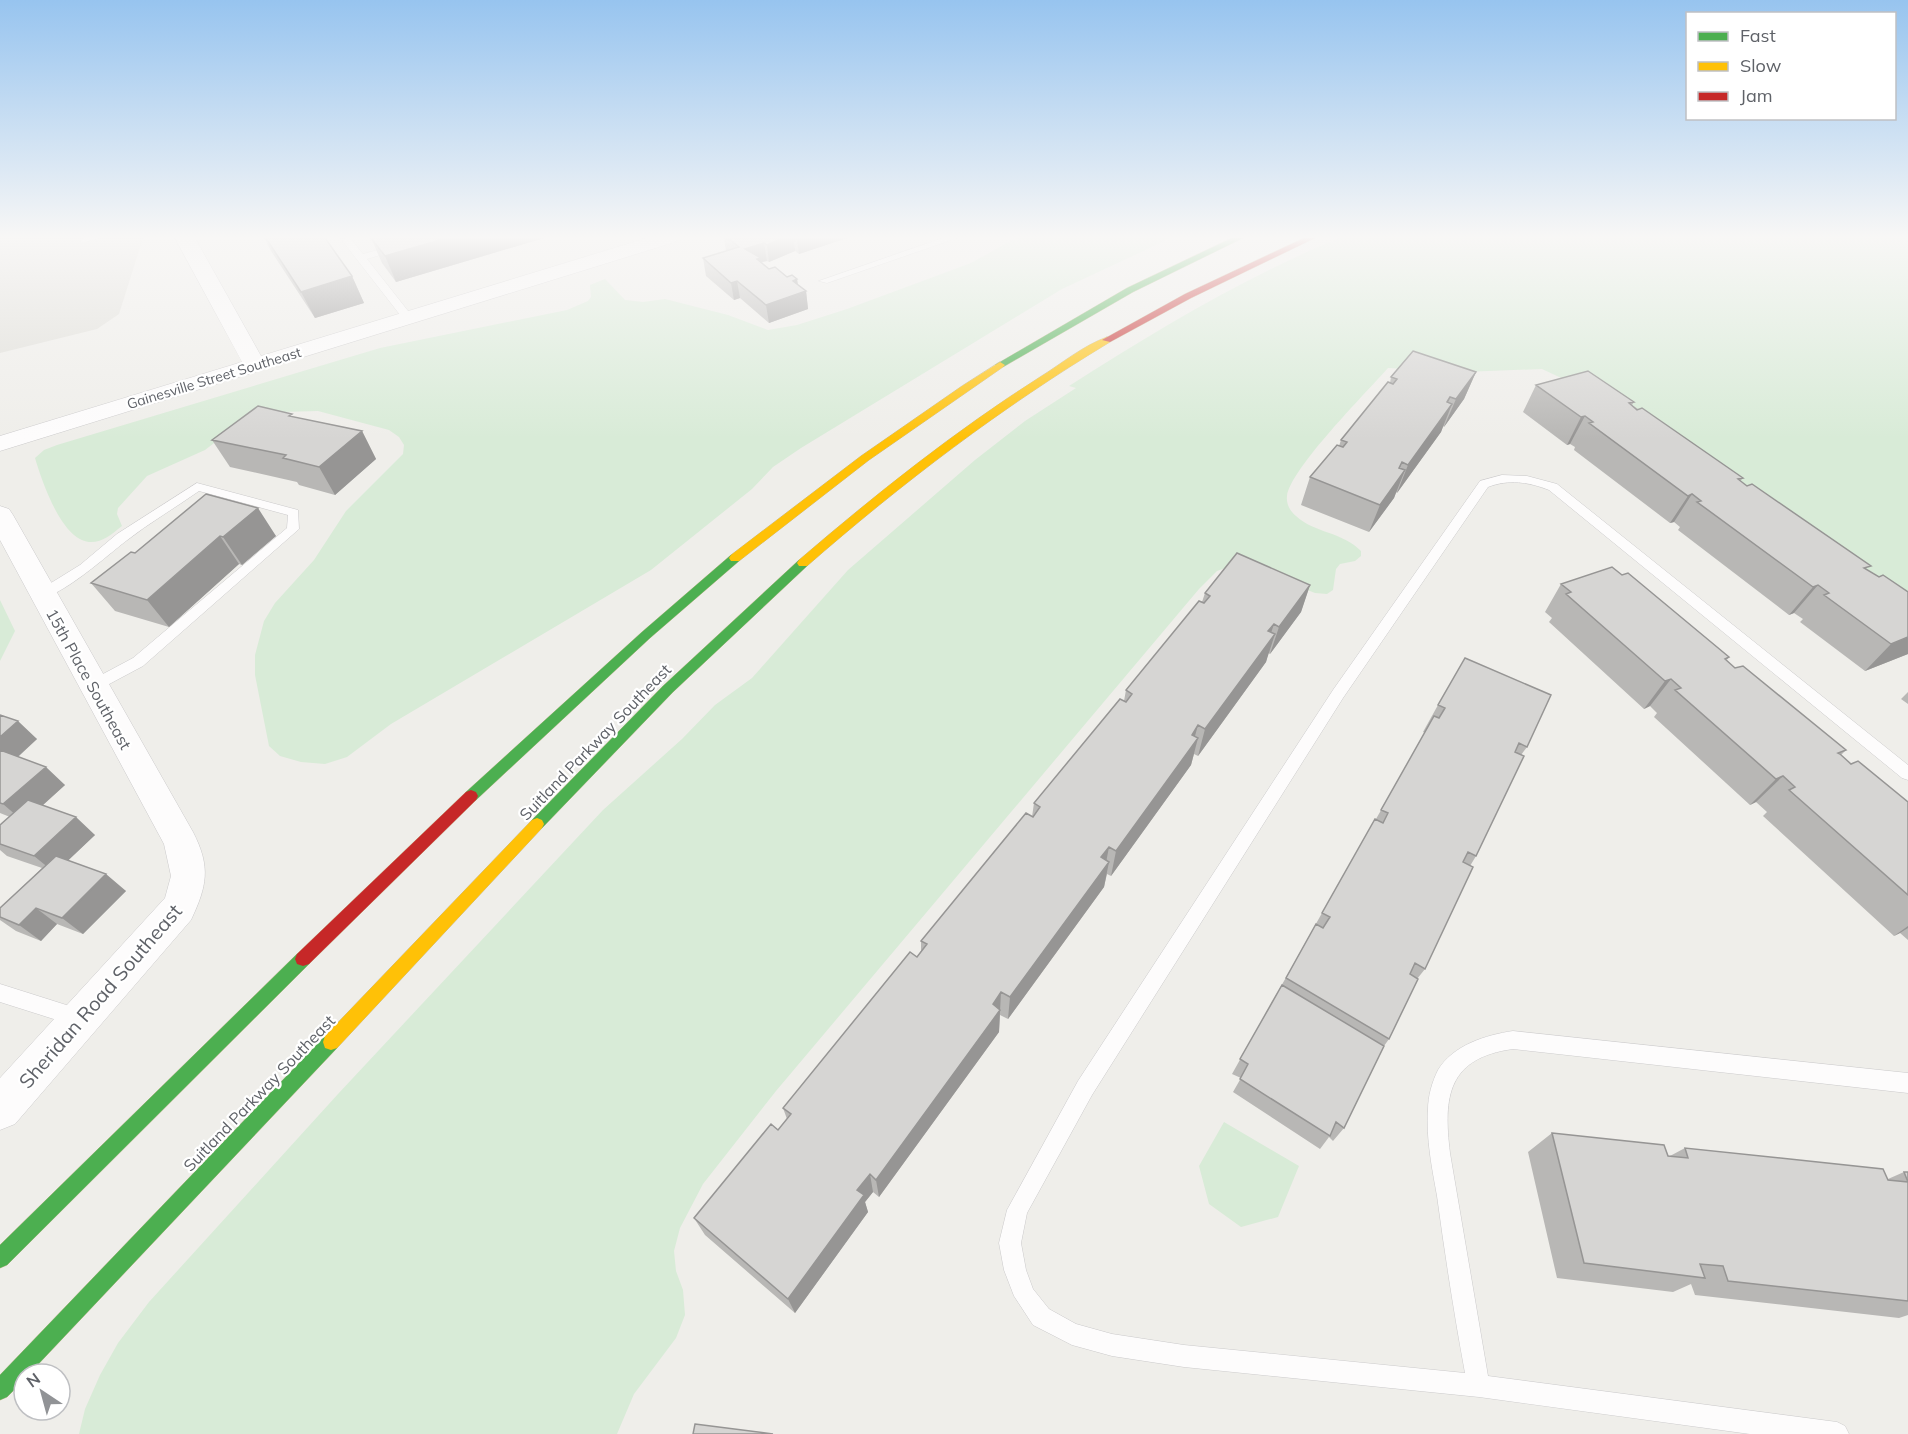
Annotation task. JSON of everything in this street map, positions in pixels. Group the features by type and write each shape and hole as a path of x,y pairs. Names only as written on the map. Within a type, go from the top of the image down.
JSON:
{"highway":[{"path":"0,1258 374,889 544,726 713,574 845,469 961,388 1102,305"},
{"name":"Suitland Parkway Southeast","path":"0,1390 664,692 764,598 911,475 1032,387 1139,322 1172,305"}],"street":[{"path":"222,305 255,365"},
{"name":"Gainesville Street Southeast","path":"0,444 451,305"},
{"name":"15th Place Southeast","path":"0,515 180,842"},
{"name":"Sheridan Road Southeast","path":"0,1109 181,904 191,874 180,842"}],"lane":[{"path":"398,305 408,318"},
{"path":"1837,1434 1479,1386 1184,1356 1112,1345 1072,1334 1041,1317 1025,1296 1015,1270 1010,1243 1017,1210 1084,1088 1338,694 1484,484 1496,479 1512,477 1533,479 1553,488 1908,774"},
{"path":"43,594 85,568 122,537 197,487 294,513 293,529 138,662 93,686"},
{"path":"0,993 81,1019"},
{"path":"1479,1386 1457,1271 1436,1121 1442,1086 1446,1076 1458,1063 1496,1042 1513,1040 1908,1083"}],"shaded area":[{"path":"0,305 122,305 119,314 97,329 0,353"}],"green space":[{"path":"579,305 688,305 728,315 768,330 797,325 858,305 1036,305 773,467 752,489 651,570 391,724 347,757 325,764 301,762 280,756 269,746 255,675 255,655 264,621 275,603 314,560 346,511 403,454 404,445 399,437 389,430 318,411 281,412 222,437 205,450 147,476 118,508 117,514 122,526 107,537 94,542 79,538 61,520 42,480 35,458 44,450 57,445 380,348 567,310"},
{"path":"1908,305 1908,615 1587,390 1542,369 1463,372 1388,368 1315,450 1301,468 1287,496 1292,512 1303,522 1346,540 1361,551 1361,556 1355,561 1340,564 1336,569 1333,590 1327,594 1315,593 1239,563 1217,571 1199,589 776,1091 703,1184 680,1228 674,1251 676,1271 683,1290 685,1315 676,1338 634,1394 617,1434 79,1434 85,1409 100,1375 118,1343 149,1302 338,1094 603,810 682,739 715,705 752,678 848,570 975,460 1025,421 1076,388 1069,386 1201,306"},
{"path":"0,600 15,631 0,661"},
{"path":"1224,1122 1299,1166 1278,1217 1241,1227 1209,1204 1199,1166"}],"building":[{"path":"1413,351 1476,372 1456,399 1450,397 1447,402 1452,404 1408,465 1402,462 1399,468 1405,470 1380,505 1310,477 1337,445 1343,447 1347,442 1341,440 1388,382 1393,384 1397,379 1391,377"},
{"path":"1588,371 1634,402 1629,403 1637,410 1642,408 1743,478 1738,479 1747,486 1752,484 1871,566 1864,568 1879,577 1883,575 1908,592 1908,637 1891,644 1824,595 1829,593 1818,585 1813,587 1697,502 1701,501 1692,494 1688,496 1589,423 1593,422 1585,416 1581,417 1536,385"},
{"path":"258,406 292,414 289,416 362,431 319,467 283,458 286,455 212,440"},
{"path":"206,494 258,508 223,537 220,536 147,600 91,583 131,552 135,553"},
{"path":"1237,553 1310,585 1279,627 1274,624 1268,631 1275,634 1205,729 1198,725 1192,735 1198,738 1116,851 1109,847 1101,857 1109,862 1010,997 1001,992 993,1004 1000,1010 876,1180 870,1174 857,1190 864,1195 788,1299 694,1218 771,1124 778,1130 791,1114 783,1108 910,952 917,957 927,944 921,941 1026,813 1033,817 1040,807 1034,803 1120,699 1126,702 1132,694 1126,690 1199,601 1204,603 1210,596 1205,593"},
{"path":"1612,567 1622,575 1628,573 1729,657 1725,659 1735,668 1743,666 1846,750 1838,753 1851,764 1858,761 1908,802 1908,895 1789,790 1795,787 1783,776 1776,779 1675,690 1681,688 1671,679 1665,681 1566,594 1571,592 1561,584"},
{"path":"1465,658 1551,695 1527,747 1519,743 1515,752 1524,756 1476,856 1468,852 1463,862 1473,867 1425,969 1415,963 1410,974 1418,979 1389,1039 1286,978 1316,924 1323,928 1330,917 1322,913 1375,819 1383,823 1388,813 1381,810 1434,716 1439,718 1445,708 1438,705"},
{"path":"0,715 18,721 0,737"},
{"path":"0,750 46,767 3,804 0,803"},
{"path":"28,800 76,817 34,856 0,844 0,825"},
{"path":"56,856 106,874 62,918 36,908 19,925 0,917 0,908"},
{"path":"1282,985 1384,1046 1344,1128 1336,1122 1330,1136 1240,1079 1248,1064 1240,1059"},
{"path":"1552,1133 1664,1145 1668,1156 1688,1158 1685,1148 1883,1169 1888,1180 1908,1182 1908,1301 1728,1281 1723,1266 1700,1264 1705,1278 1584,1263"},
{"path":"695,1424 773,1434 693,1434"}],"traffic: fast":[{"path":"1000,365 1104,305"},
{"path":"471,796 646,635 735,558"},
{"path":"537,824 668,689 803,563"},
{"path":"0,1258 303,959"},
{"path":"0,1390 331,1042"}],"traffic: slow":[{"path":"803,563 949,444 1066,364 1107,340"},
{"path":"735,558 865,458 1000,365"},
{"path":"331,1042 537,824"}],"traffic: jam":[{"path":"1107,340 1172,305"},
{"path":"303,959 471,796"}]}
